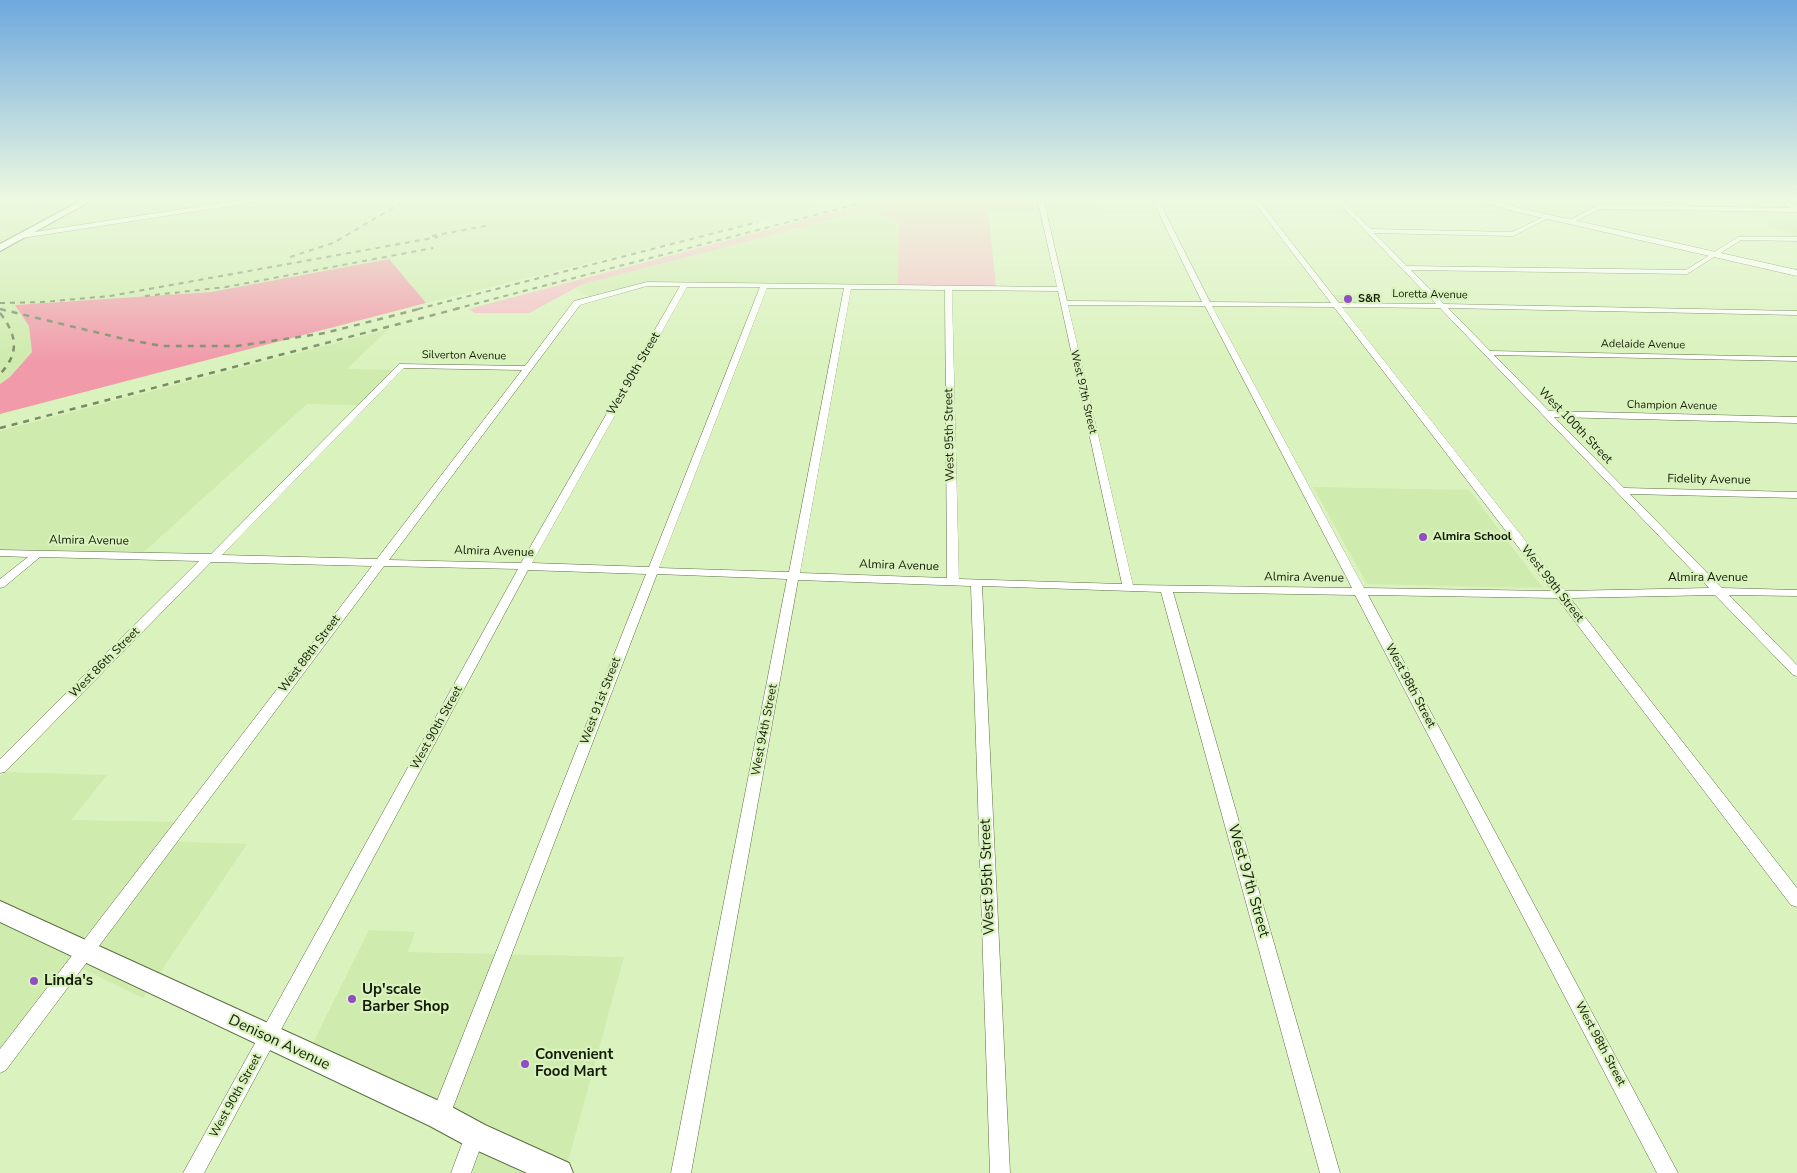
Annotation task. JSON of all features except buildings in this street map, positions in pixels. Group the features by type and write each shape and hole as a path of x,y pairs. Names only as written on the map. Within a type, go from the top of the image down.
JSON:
{"main road":[{"name":"Denison Avenue","path":"0,911 559,1173"}],"street":[{"name":"West 97th Street","path":"1052,252 1128,588"},
{"name":"West 98th Street","path":"1181,252 1207,304 1668,1173"},
{"name":"West 99th Street","path":"1295,252 1797,900"},
{"name":"West 100th Street","path":"1390,252 1797,672"},
{"path":"1703,252 1797,273"},
{"path":"1405,268 1687,272 1717,252"},
{"name":"West 88th Street","path":"0,1064 576,302 647,284 1060,290"},
{"name":"West 90th Street","path":"193,1173 525,566 685,284"},
{"name":"West 91st Street","path":"440,1116 651,571 764,286"},
{"name":"West 94th Street","path":"681,1173 848,287"},
{"name":"West 95th Street","path":"948,288 953,581"},
{"name":"Loretta Avenue","path":"1063,303 1442,306 1797,313"},
{"name":"Adelaide Avenue","path":"1488,353 1797,359"},
{"name":"Silverton Avenue","path":"402,366 526,368"},
{"name":"West 86th Street","path":"0,768 402,366"},
{"name":"Champion Avenue","path":"1546,414 1797,420"},
{"name":"Fidelity Avenue","path":"1620,491 1797,495"},
{"name":"Almira Avenue","path":"0,552 525,566 1128,588 1560,595 1719,591 1797,593"},
{"path":"0,585 39,553"},
{"name":"West 95th Street","path":"976,582 1000,1173"},
{"name":"West 97th Street","path":"1166,588 1330,1173"},
{"path":"461,1173 475,1135"}],"shaded area":[{"path":"0,252 634,252 426,303 389,259 211,292 16,305 29,326 32,352 10,377 0,384"},
{"path":"685,252 707,252 583,284 529,313 475,313 469,309"},
{"path":"707,252 899,252 898,285 647,282 590,297 575,289 583,284"},
{"path":"899,252 992,252 996,286 898,285"},
{"path":"389,259 426,303 0,414 0,384 10,377 32,352 29,326 15,305 211,292"},
{"path":"1331,295 1377,295 1385,305 1338,304"},
{"path":"389,329 347,369 394,370 359,405 307,404 136,559 0,556 0,431"},
{"name":"Almira School","path":"1313,487 1469,490 1543,588 1367,584"},
{"path":"5,772 107,775 71,820 176,822 162,841 247,844 143,998 68,962 0,1053 0,777"},
{"path":"369,930 415,932 408,952 624,957 567,1165 573,1168 570,1173 472,1173 488,1130 311,1047"}],"railway":[{"path":"290,257 306,252"},
{"path":"0,303 43,302 110,296 356,252"},
{"path":"145,296 226,287 413,252"},
{"path":"418,309 642,252"},
{"path":"455,309 674,252"},
{"path":"0,309 124,339 162,346 237,346 325,333 423,308"},
{"path":"0,428 460,308"},
{"path":"0,313 10,329 14,344 11,359 0,374"}],"place":[{"name":"S&R","path":"1348,299"},
{"name":"Almira School","path":"1423,537"},
{"name":"Linda's","path":"34,981"},
{"name":"Up'scale Barber Shop","path":"352,999"},
{"name":"Convenient Food Mart","path":"525,1064"}]}
